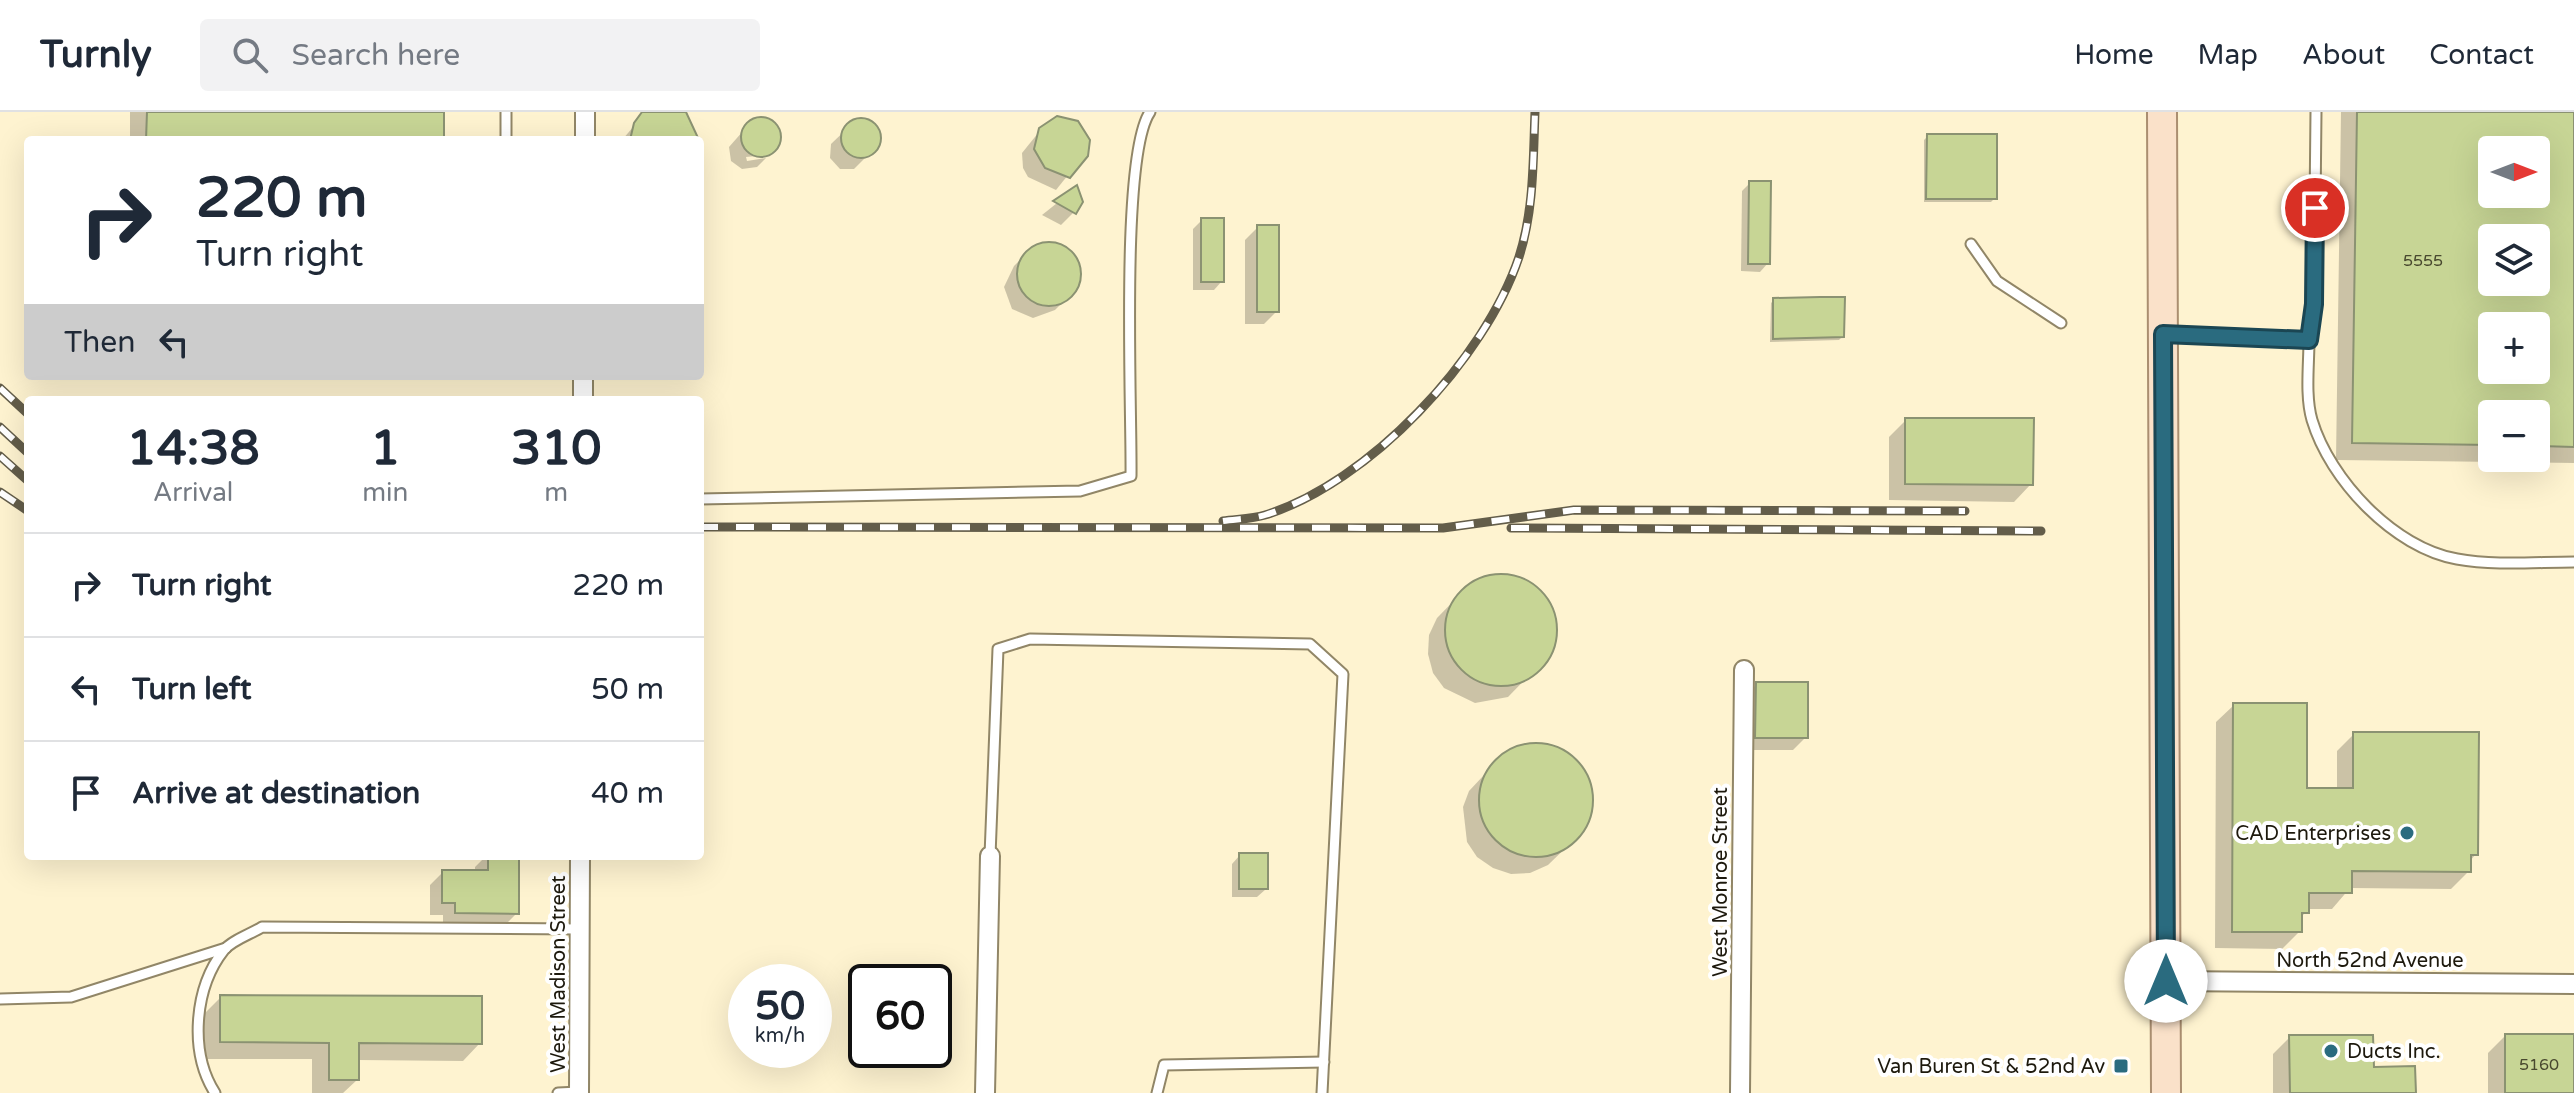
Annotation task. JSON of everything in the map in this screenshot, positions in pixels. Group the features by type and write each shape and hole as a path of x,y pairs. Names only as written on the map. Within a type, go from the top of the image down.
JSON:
{"main road":[{"path":"2162,112 2166,1093"}],"street":[{"path":"585,112 585,136"},
{"name":"West Monroe Street","path":"1740,1093 1744,670"},
{"path":"985,1093 990,856"},
{"name":"West Madison Street","path":"579,1092 580,860"},
{"name":"North 52nd Avenue","path":"2166,981 2574,984"}],"lane":[{"path":"506,112 506,136"},
{"path":"704,499 1080,491 1131,476 1132,215 1141,125 1150,112"},
{"path":"2316,112 2314,304 2309,340 2311,416 2320,443 2346,482 2390,526 2420,547 2456,559 2574,562"},
{"path":"1971,244 1997,281 2061,323"},
{"path":"2163,334 2309,340"},
{"path":"990,856 998,649 1030,639 1310,644 1343,674 1322,1093"},
{"path":"0,999 71,997 226,948 262,927 580,929"},
{"path":"215,1093 204,1075 201,992 226,948"},
{"path":"1157,1093 1164,1065 1324,1062"},
{"path":"558,1093 579,1092"}],"building":[{"path":"147,112 444,112 444,136 146,136"},
{"path":"642,112 686,112 697,136 631,136 634,123"},
{"path":"2357,112 2574,112 2574,447 2550,446 2550,400 2478,400 2478,445 2352,443"},
{"path":"1057,116 1078,121 1090,140 1088,156 1070,178 1045,168 1034,149 1039,128"},
{"path":"761,117 775,123 781,137 775,151 761,157 747,151 741,137 747,123"},
{"path":"861,118 875,124 881,138 875,152 861,158 847,152 841,138 847,124"},
{"path":"1927,134 1997,134 1997,199 1926,199"},
{"path":"1749,181 1771,181 1770,264 1748,264"},
{"path":"1077,185 1083,202 1076,214 1053,201"},
{"path":"1201,218 1224,218 1224,282 1201,282"},
{"path":"1257,225 1279,225 1279,312 1257,312"},
{"path":"1043,242 1055,242 1072,251 1079,262 1079,286 1072,297 1055,306 1043,306 1031,301 1022,292 1017,280 1017,268 1022,256 1031,247"},
{"path":"1845,297 1844,337 1773,339 1773,298"},
{"path":"1905,418 2034,418 2033,485 1905,484"},
{"path":"1501,574 1523,578 1541,590 1553,608 1557,630 1553,652 1541,670 1523,682 1501,686 1479,682 1461,670 1449,652 1445,630 1449,608 1461,590 1479,578"},
{"path":"1756,682 1808,682 1808,738 1755,738"},
{"name":"CAD Enterprises","path":"2233,703 2307,703 2307,788 2353,788 2353,732 2479,732 2478,855 2471,855 2471,872 2352,871 2352,893 2309,893 2309,913 2302,913 2302,932 2232,932"},
{"path":"1536,743 1568,752 1584,768 1593,800 1584,832 1568,848 1536,857 1504,848 1488,832 1479,800 1488,768 1504,752"},
{"path":"1239,853 1268,853 1268,889 1239,889"},
{"path":"488,860 519,860 519,914 455,913 455,903 442,903 442,870 488,870"},
{"path":"220,995 482,996 482,1044 359,1043 359,1080 329,1080 329,1043 220,1042"},
{"path":"2505,1034 2574,1034 2574,1093 2505,1093"},
{"name":"Ducts Inc.","path":"2289,1035 2373,1035 2374,1067 2415,1066 2416,1093 2290,1093"}],"railway":[{"path":"1223,521 1265,515 1304,499 1344,476 1382,446 1451,375 1480,336 1503,296 1519,257 1530,203 1535,112"},
{"path":"0,388 24,410"},
{"path":"0,427 24,449"},
{"path":"0,456 24,477"},
{"path":"0,492 24,508"},
{"path":"704,527 1443,528 1574,510 1965,511"},
{"path":"1511,528 2041,531"}],"place":[{"name":"CAD Enterprises","path":"2407,833"},
{"name":"Ducts Inc.","path":"2331,1051"},
{"name":"Van Buren St & 52nd Av","path":"2121,1066"}],"route":[{"path":"2166,981 2163,334 2309,340 2314,304 2315,208"}]}
